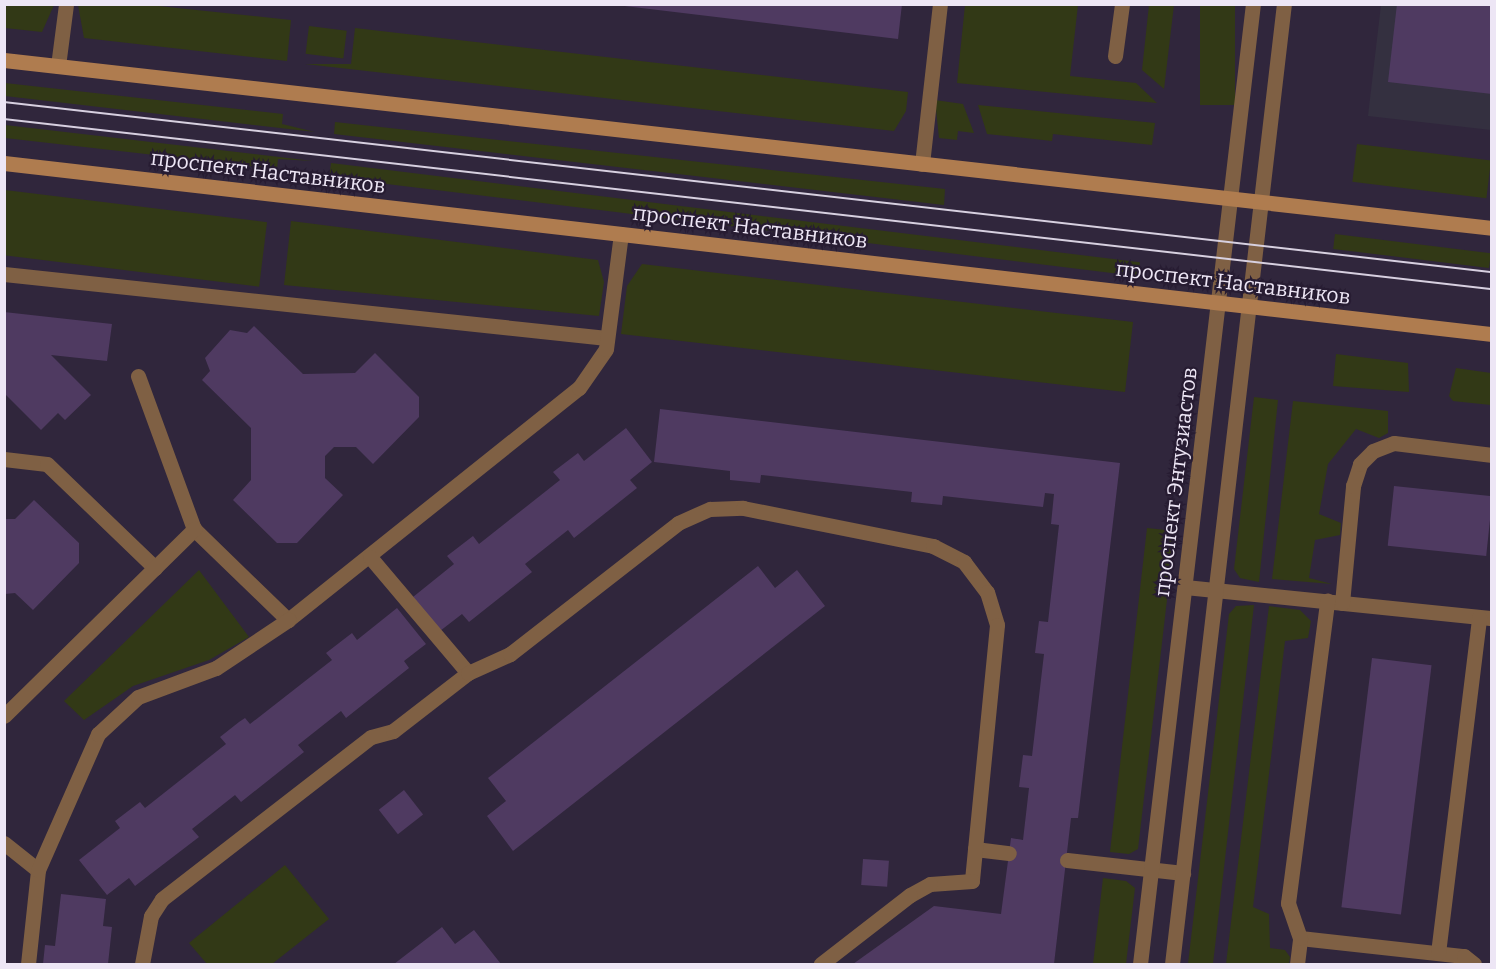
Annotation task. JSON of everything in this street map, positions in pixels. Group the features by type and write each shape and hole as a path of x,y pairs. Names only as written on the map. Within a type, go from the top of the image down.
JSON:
{"main road":[{"path":"4,60 1491,228"},
{"name":"проспект Наставников","path":"4,163 1491,334"}],"street":[{"path":"58,66 66,4"},
{"path":"922,164 940,4"},
{"path":"1115,56 1122,4"},
{"name":"проспект Энтузиастов","path":"1140,964 1253,4"},
{"path":"1172,964 1284,4"},
{"path":"28,964 38,870 98,734 115,713 138,697 216,668 288,620 370,558 579,388 606,349 621,234"},
{"path":"4,274 606,338"},
{"path":"138,376 194,530 288,620"},
{"path":"1297,964 1300,939 1288,903 1353,486 1366,458 1394,443 1491,455"},
{"path":"4,459 47,464 155,568"},
{"path":"142,964 151,916 162,899 370,737 393,731 468,674 510,654 678,523 710,509 743,508 933,546 964,562 987,592 997,625 972,881 930,884 910,895 821,964"},
{"path":"4,716 194,530"},
{"path":"370,558 468,674"},
{"path":"1185,587 1485,618 1438,953"},
{"path":"4,843 38,870"},
{"path":"975,849 1009,853"},
{"path":"1067,860 1183,873"},
{"path":"1300,939 1464,956 1474,964"}],"shaded area":[{"path":"1381,5 1491,5 1491,130 1368,116"}],"green space":[{"path":"5,4 54,5 42,32 5,28"},
{"path":"78,5 149,5 291,20 287,61 84,38"},
{"path":"965,5 1078,5 1070,76 1136,83 1157,103 957,83"},
{"path":"1149,5 1174,5 1164,89 1142,70"},
{"path":"1200,5 1235,5 1235,105 1200,105"},
{"path":"309,26 347,31 343,58 306,54"},
{"path":"355,28 908,92 906,111 894,131 305,64 351,64"},
{"path":"5,83 283,114 282,124 315,132 5,96"},
{"path":"935,100 963,104 974,133 958,131 957,140 939,138"},
{"path":"978,105 1155,123 1152,145 1053,134 1052,141 987,134"},
{"path":"335,122 945,189 944,205 334,134"},
{"path":"5,125 313,161 278,159 277,169 5,138"},
{"path":"1357,144 1491,160 1486,198 1352,182"},
{"path":"331,163 1140,262 1138,276 329,177"},
{"path":"5,190 267,222 259,287 4,255"},
{"path":"291,221 598,260 604,282 599,316 284,285"},
{"path":"1335,234 1491,253 1489,268 1333,249"},
{"path":"642,264 1133,322 1125,392 621,334 627,286"},
{"path":"1336,354 1408,363 1409,392 1333,386"},
{"path":"1456,368 1491,373 1491,405 1453,401 1449,396"},
{"path":"1254,397 1278,400 1259,582 1240,578 1234,569"},
{"path":"1293,401 1388,411 1388,433 1379,438 1356,429 1328,464 1319,514 1341,523 1340,535 1315,540 1309,578 1332,584 1272,579"},
{"path":"1147,528 1175,531 1138,849 1129,854 1110,852"},
{"path":"199,570 249,637 209,660 133,686 84,720 64,701"},
{"path":"1254,605 1213,964 1188,964 1229,614 1236,606"},
{"path":"1269,606 1300,610 1311,621 1308,638 1285,641 1253,907 1269,914 1270,948 1285,950 1290,957 1289,964 1226,964"},
{"path":"285,865 329,919 272,964 207,964 189,943"},
{"path":"1103,878 1126,881 1135,888 1126,964 1093,964"}],"building":[{"path":"608,4 902,4 898,39"},
{"path":"1397,4 1492,4 1492,94 1388,82"},
{"path":"4,312 112,324 107,361 51,355 91,395 65,420 58,413 41,430 4,393"},
{"path":"254,326 303,374 355,373 375,353 419,397 419,417 373,464 356,447 334,447 325,456 325,478 343,495 297,543 277,543 233,500 251,480 251,428 202,380 210,371 205,358 230,330 247,333"},
{"path":"660,409 1120,463 1078,818 1071,818 1054,964 853,964 934,906 1001,914 1011,838 1023,840 1029,788 1019,787 1023,755 1032,756 1044,654 1035,653 1039,621 1048,622 1059,525 1051,524 1054,494 1045,493 1043,507 943,496 942,505 911,502 912,492 761,475 760,483 730,480 730,471 654,462"},
{"path":"626,428 652,462 630,480 637,488 574,538 568,530 525,564 532,572 469,622 462,614 440,631 413,597 454,564 447,556 473,536 479,544 560,480 553,472 578,453 584,461"},
{"path":"1394,486 1492,496 1486,556 1388,546"},
{"path":"34,500 79,543 79,563 33,610 15,593 5,594 5,519 15,519"},
{"path":"758,566 775,588 797,570 825,606 513,851 487,816 506,801 488,778"},
{"path":"397,608 426,644 404,661 409,668 346,718 341,711 298,745 304,752 241,802 235,795 192,829 199,837 135,886 129,878 107,895 79,860 120,828 115,821 140,802 145,808 226,744 220,737 245,718 250,724 332,660 326,653 352,633 357,640"},
{"path":"1372,658 1432,665 1401,914 1341,907"},
{"path":"404,790 423,814 398,834 379,810"},
{"path":"863,859 889,861 887,887 861,885"},
{"path":"61,894 106,899 103,926 112,927 108,964 43,964 45,945 55,946"},
{"path":"442,927 455,944 474,930 501,964 394,964"}],"tram line":[{"path":"4,102 1492,272"},
{"path":"4,119 1492,289"}]}
